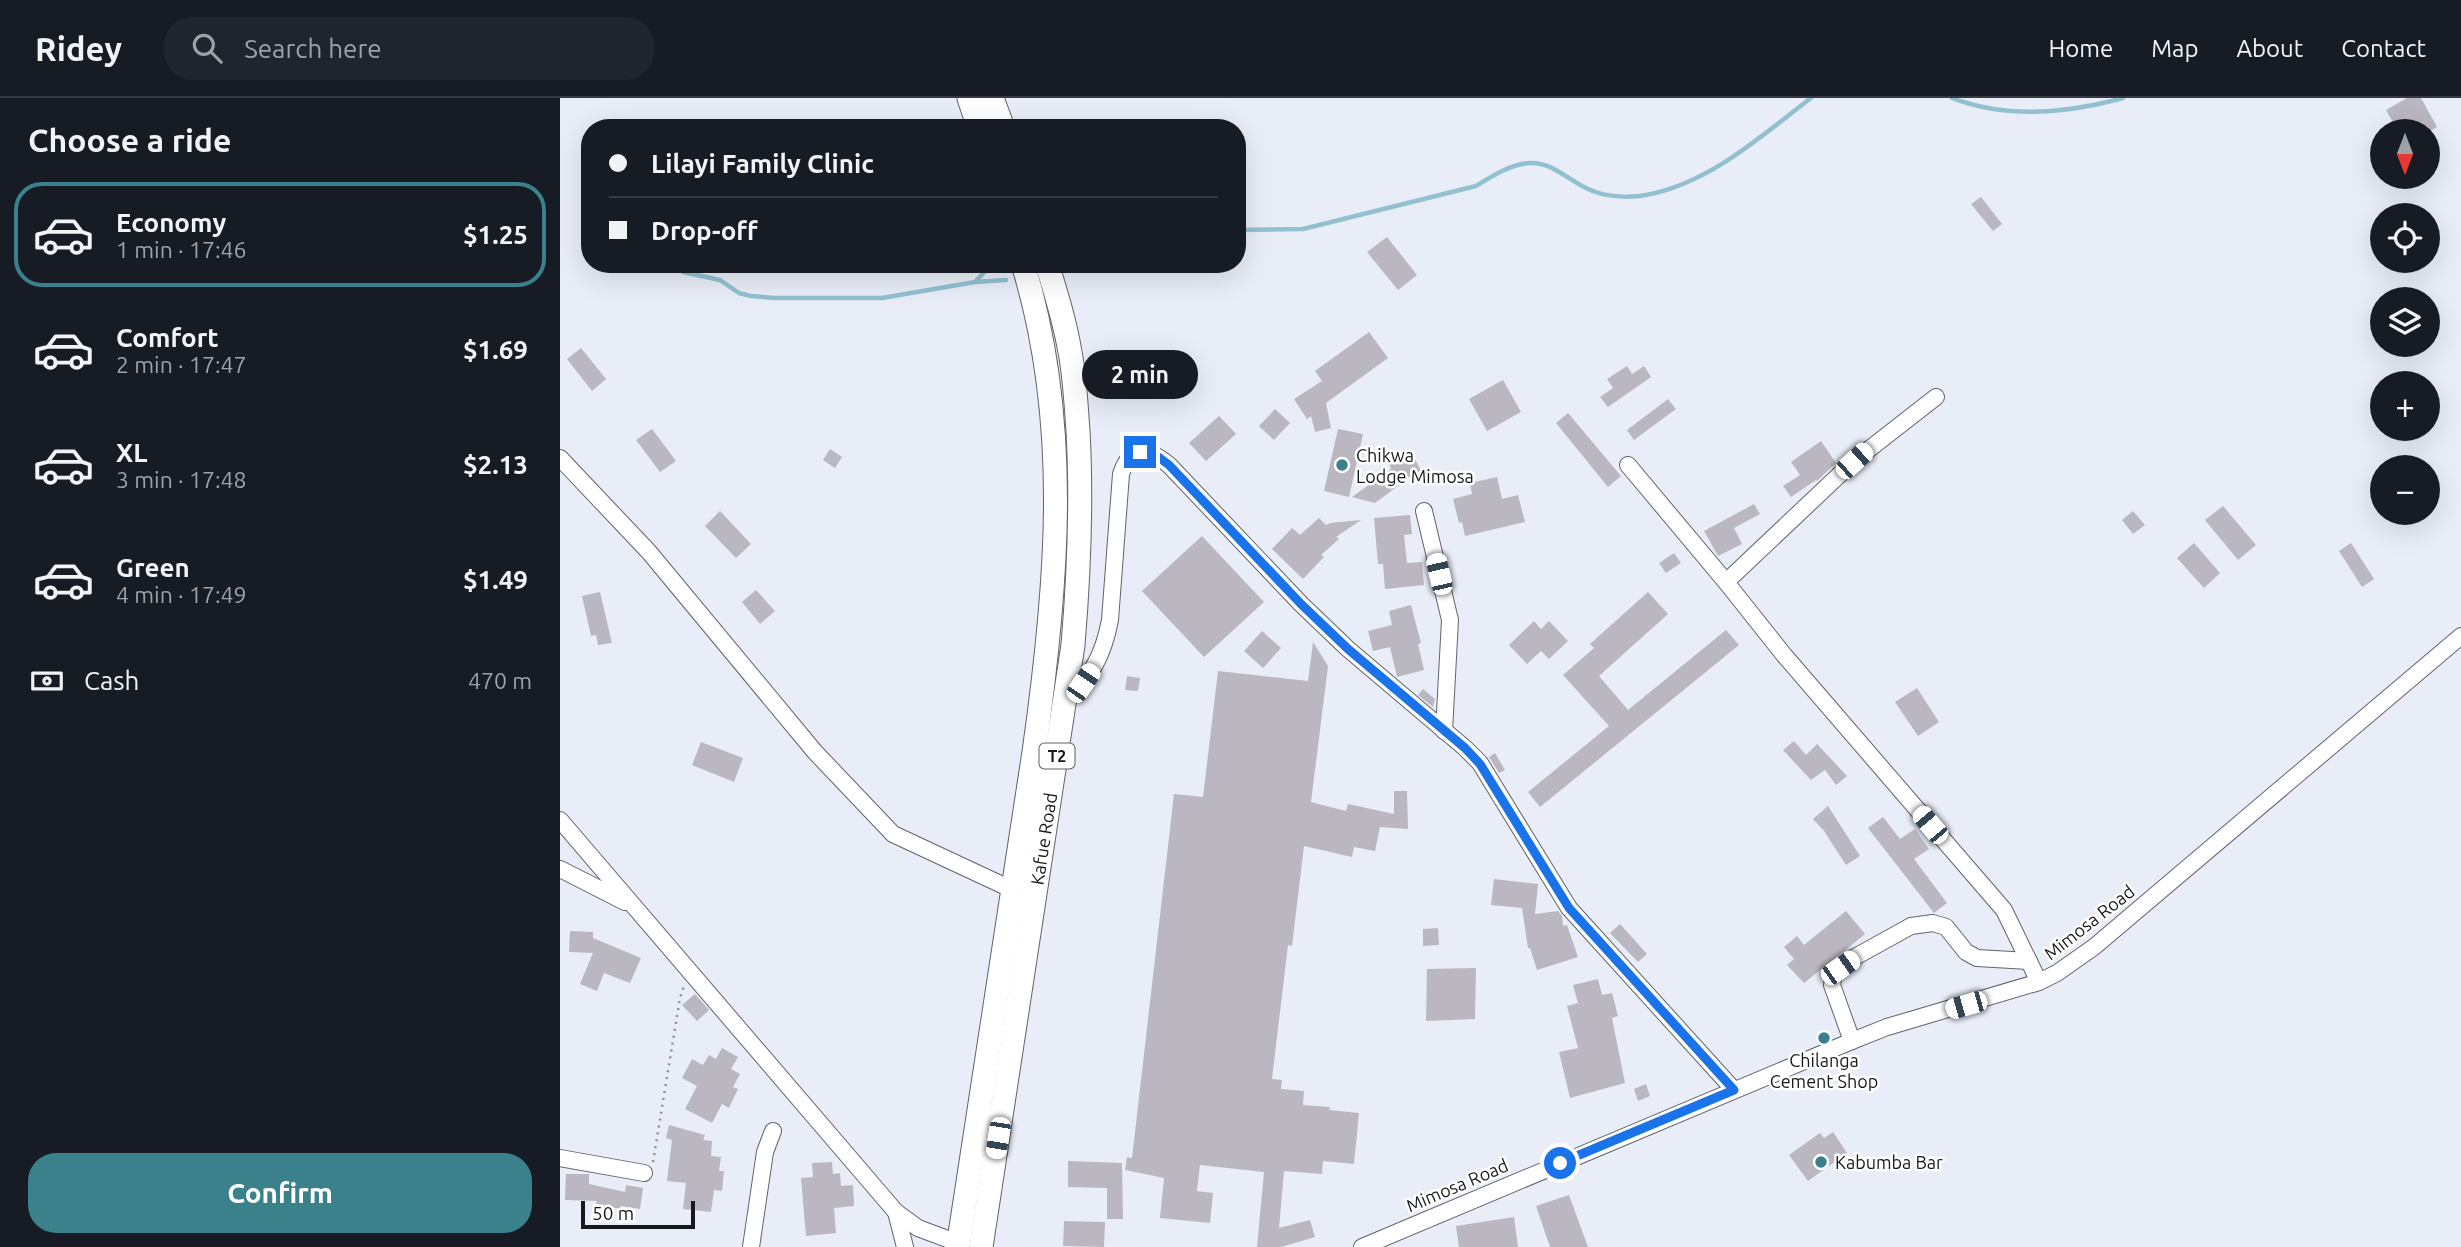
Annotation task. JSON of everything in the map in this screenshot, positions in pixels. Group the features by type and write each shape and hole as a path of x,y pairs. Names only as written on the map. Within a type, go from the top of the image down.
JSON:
{"highway":[{"path":"969,98 976,119"},
{"path":"992,98 1000,119"},
{"name":"Kafue Road","path":"958,1245 1044,681 1056,519 1055,434 1049,380 1039,321 1026,273"},
{"name":"Kafue Road","path":"981,1247 1065,702 1078,588 1078,441 1071,355 1050,273"}],"street":[{"path":"1726,582 1875,442 1936,397"},
{"path":"1065,702 1094,668 1106,638 1110,620 1121,474 1128,458 1140,452 1157,456 1169,465 1301,604 1348,649 1480,764 1569,908 1734,1090"},
{"path":"560,458 649,552 815,752 893,834 1013,890"},
{"path":"1628,465 1784,655 2004,910 2039,982"},
{"path":"1424,511 1450,620 1444,731"},
{"name":"Mimosa Road","path":"1362,1247 1887,1027 2039,982 2057,973 2094,947 2461,636"},
{"path":"560,820 896,1212 918,1228 958,1245"},
{"path":"560,869 634,907"},
{"path":"1852,1041 1832,985 1834,974 1855,957 1911,926 1933,923 1946,927 1966,952 1977,958 2029,961"},
{"path":"751,1247 765,1152 773,1131"},
{"path":"560,1158 644,1173"},
{"path":"896,1212 905,1247"}],"path":[{"path":"644,1173 649,1172 652,1166 680,998 685,984 695,978"}],"building":[{"path":"2407,98 2421,98 2433,119 2391,119 2386,110"},
{"path":"1981,197 2002,224 1993,231 1971,204"},
{"path":"1387,237 1417,275 1398,290 1367,252"},
{"path":"1369,332 1388,358 1326,403 1331,428 1315,432 1311,416 1307,419 1294,399 1322,381 1315,371"},
{"path":"581,348 606,379 592,391 567,359"},
{"path":"1627,366 1632,374 1644,366 1651,377 1608,407 1600,397 1613,388 1607,379"},
{"path":"1503,380 1521,412 1487,431 1469,399"},
{"path":"1668,399 1676,409 1634,440 1627,430"},
{"path":"1275,409 1290,423 1274,440 1259,426"},
{"path":"1568,413 1621,476 1608,487 1556,423"},
{"path":"1219,416 1236,434 1206,461 1189,443"},
{"path":"652,429 676,461 660,472 636,440"},
{"path":"1338,429 1363,434 1349,497 1324,491"},
{"path":"1821,441 1836,463 1817,481 1791,497 1783,486 1800,475 1791,462"},
{"path":"830,449 842,457 835,468 823,460"},
{"path":"1412,453 1421,471 1396,483 1398,486 1375,503 1352,497 1391,469 1389,464"},
{"path":"1497,477 1502,499 1518,495 1525,522 1465,536 1453,499 1472,494 1470,483"},
{"path":"1754,504 1760,514 1734,528 1742,544 1718,556 1704,531"},
{"path":"2223,506 2256,545 2238,560 2205,520"},
{"path":"720,511 751,544 736,558 705,526"},
{"path":"2133,511 2145,525 2133,534 2122,520"},
{"path":"1410,515 1412,534 1404,535 1407,563 1422,562 1424,585 1385,589 1383,564 1378,564 1374,518"},
{"path":"1319,518 1326,525 1361,520 1336,537 1339,539 1321,555 1324,557 1303,579 1272,549 1292,528 1300,535"},
{"path":"1202,536 1264,602 1204,657 1142,591"},
{"path":"2194,543 2220,573 2204,588 2177,558"},
{"path":"2351,543 2374,579 2362,587 2339,551"},
{"path":"1674,553 1681,563 1666,573 1659,563"},
{"path":"756,590 775,611 760,624 742,602"},
{"path":"600,592 612,643 598,645 596,635 591,636 582,596"},
{"path":"1648,592 1668,614 1599,676 1628,710 1726,630 1739,645 1540,807 1528,792 1609,726 1563,675 1594,648 1590,644"},
{"path":"1411,605 1421,643 1418,644 1424,670 1397,677 1390,647 1373,651 1368,631 1392,625 1389,611"},
{"path":"1534,621 1541,629 1549,621 1568,641 1549,659 1541,651 1527,664 1509,645"},
{"path":"1262,631 1281,648 1263,668 1244,651"},
{"path":"1313,642 1328,666 1311,802 1346,811 1348,804 1394,814 1394,791 1407,791 1408,829 1380,827 1375,851 1354,847 1352,857 1304,846 1292,946 1288,945 1272,1079 1282,1080 1281,1089 1304,1091 1303,1105 1359,1113 1354,1164 1323,1161 1322,1174 1284,1171 1279,1228 1310,1220 1315,1237 1281,1247 1257,1247 1264,1172 1200,1165 1197,1191 1213,1193 1210,1223 1160,1218 1164,1178 1125,1170 1127,1157 1132,1158 1174,794 1203,797 1218,671 1308,681"},
{"path":"1127,676 1140,678 1138,691 1125,690"},
{"path":"1917,688 1939,722 1918,736 1895,702"},
{"path":"1423,689 1435,699 1433,707 1418,695"},
{"path":"1794,741 1806,755 1817,744 1847,776 1836,785 1825,770 1811,780 1783,750"},
{"path":"701,742 743,758 734,782 692,765"},
{"path":"1495,753 1505,770 1499,773 1489,757"},
{"path":"1828,806 1860,856 1846,865 1813,819"},
{"path":"1883,817 1900,839 1915,829 1929,849 1914,859 1947,903 1934,913 1868,828"},
{"path":"1494,879 1538,884 1535,914 1558,911 1562,916 1563,926 1567,925 1578,957 1537,970 1528,948 1522,908 1491,905"},
{"path":"1846,911 1865,934 1804,983 1787,965 1794,959 1784,947 1797,936 1804,945"},
{"path":"1620,924 1647,954 1638,962 1610,933"},
{"path":"1438,928 1439,945 1423,946 1423,929"},
{"path":"570,931 593,932 593,938 641,958 630,983 604,973 597,991 580,984 593,953 569,952"},
{"path":"1476,968 1475,1019 1426,1021 1427,969"},
{"path":"1598,979 1602,995 1612,993 1618,1016 1612,1018 1625,1083 1570,1098 1559,1052 1578,1048 1567,1006 1578,1003 1573,985"},
{"path":"695,994 709,1010 697,1021 682,1005"},
{"path":"722,1048 738,1057 731,1069 740,1074 733,1087 738,1089 729,1108 722,1104 712,1123 685,1109 697,1086 682,1078 692,1059 703,1065 709,1055 716,1059"},
{"path":"1646,1084 1650,1096 1638,1101 1634,1089"},
{"path":"669,1125 705,1135 703,1140 712,1141 711,1156 721,1157 719,1171 724,1171 722,1191 714,1190 711,1212 683,1209 686,1183 667,1181 672,1140 666,1138"},
{"path":"1833,1132 1847,1153 1808,1181 1789,1155 1820,1133 1824,1138"},
{"path":"1068,1161 1122,1163 1123,1219 1107,1219 1107,1188 1068,1187"},
{"path":"832,1162 833,1174 840,1173 841,1186 853,1185 854,1206 834,1208 836,1233 806,1236 801,1178 813,1177 812,1163"},
{"path":"566,1174 589,1174 589,1184 625,1192 626,1185 643,1188 640,1209 621,1206 620,1209 596,1204 597,1201 565,1200"},
{"path":"1569,1195 1588,1247 1550,1247 1536,1206"},
{"path":"1514,1217 1518,1247 1459,1247 1456,1226"},
{"path":"1064,1221 1105,1222 1104,1247 1063,1246"}],"waterway":[{"path":"1246,230 1303,229 1476,186 1509,168 1530,163 1547,166 1599,193 1619,196 1646,195 1669,189 1713,169 1754,142 1811,98"},
{"path":"1952,98 1994,109 2037,112 2081,107 2123,98"},
{"path":"688,273 720,280 739,293 775,298 882,298 975,282 984,273"},
{"path":"975,282 1006,280"}],"place":[{"name":"Chikwa Lodge Mimosa","path":"1342,465"},
{"name":"Chilanga Cement Shop","path":"1824,1038"},
{"name":"Kabumba Bar","path":"1821,1162"}],"route":[{"path":"1140,452 1149,452 1169,465 1301,604 1348,649 1465,748 1480,764 1569,908 1734,1090 1560,1163"}]}
